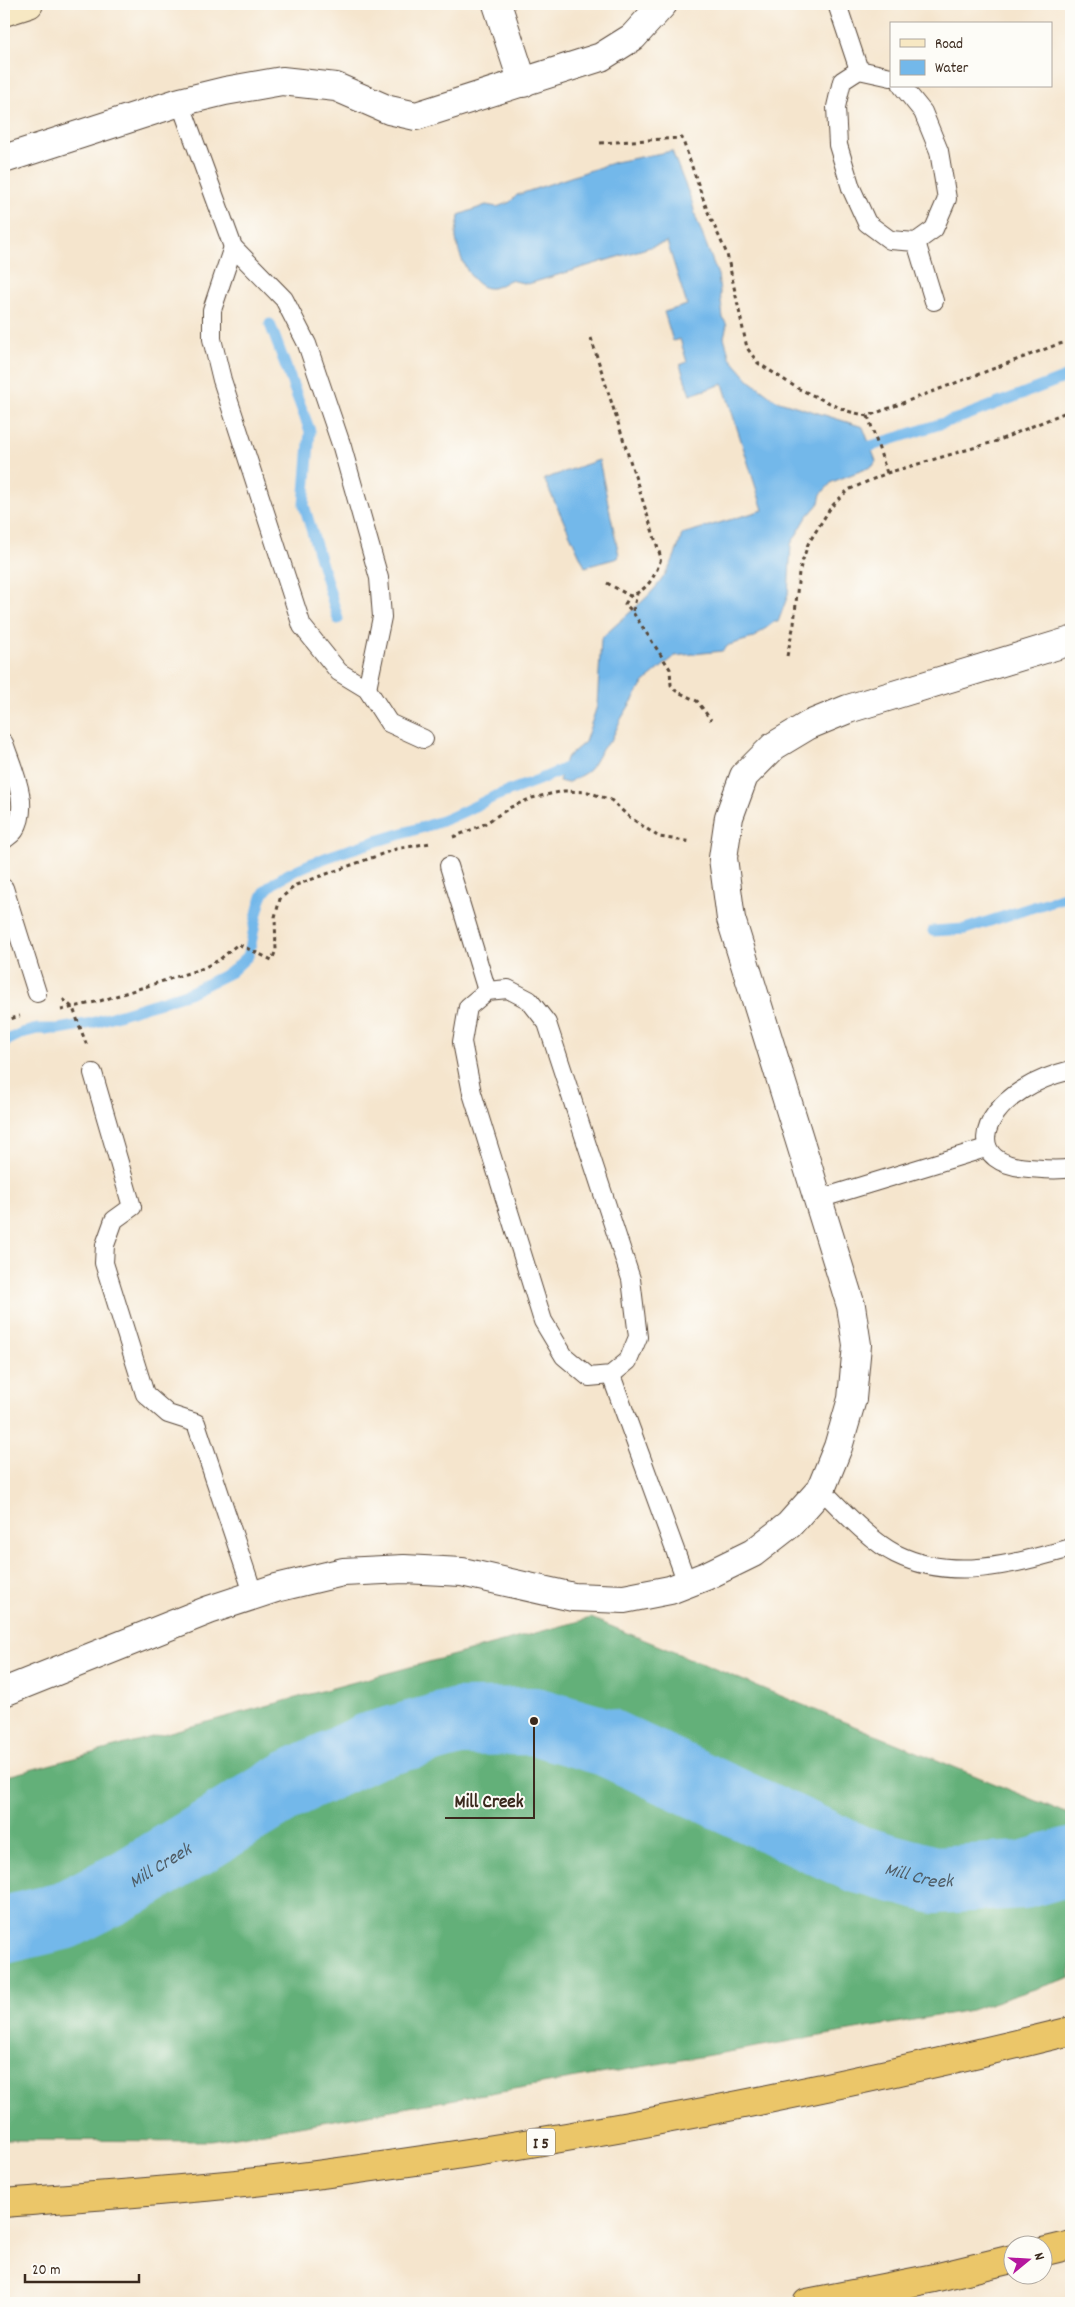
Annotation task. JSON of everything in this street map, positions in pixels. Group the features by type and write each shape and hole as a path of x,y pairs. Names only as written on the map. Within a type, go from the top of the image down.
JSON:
{"highway":[{"name":"I 5","path":"4,2203 199,2187 343,2172 519,2146 783,2098 1071,2031"},
{"path":"1052,2250 1071,2246"},
{"path":"807,2303 934,2278 1002,2261"}],"main road":[{"path":"4,12 29,4"}],"street":[{"path":"497,4 522,83"},
{"path":"4,159 180,102 225,91 282,81 336,87 389,110 416,116 602,57 633,37 663,4"},
{"path":"4,1692 209,1610 343,1572 404,1569 462,1572 573,1597 624,1599 670,1590 687,1583 753,1553 789,1525 821,1489 838,1447 852,1399 857,1345 851,1306 731,919 723,858 728,817 744,776 774,746 809,725 848,709 1071,641"}],"lane":[{"path":"837,4 859,70"},
{"path":"890,77 859,70 842,81 836,107 838,145 850,188 867,223 890,240 916,242 934,229 947,199 939,151 923,112 904,88"},
{"path":"180,102 233,246 284,299 307,344 342,448 379,578 382,617 367,689"},
{"path":"916,242 934,301"},
{"path":"233,246 212,310 212,339 222,380 302,626 339,672 367,689 389,723 424,739"},
{"path":"4,743 21,797 19,818 15,831 4,840"},
{"path":"449,866 487,991"},
{"path":"4,888 37,992"},
{"path":"508,989 529,1000 547,1023 630,1279 638,1337 628,1361 610,1375 589,1377 564,1356 543,1321 472,1093 462,1042 468,1007 487,991 508,989"},
{"path":"1071,1070 1022,1090 997,1111 986,1132 986,1148 993,1157 1015,1167 1062,1170 1071,1168"},
{"path":"93,1073 132,1207 114,1220 105,1245 104,1262 145,1394 168,1414 196,1423 254,1596"},
{"path":"819,1199 986,1148"},
{"path":"610,1375 687,1583"},
{"path":"821,1489 861,1528 895,1554 938,1569 1002,1566 1071,1548"}],"path":[{"path":"1064,4 1071,21"},
{"path":"600,143 682,138 707,210 727,254 747,348 758,363 797,388 847,411 868,416 1071,341"},
{"path":"591,338 661,558 657,572 643,590 630,596 625,604 632,611 670,669 671,685 676,690 697,701 711,720"},
{"path":"787,656 794,624 800,572 808,544 831,507 848,490 887,473 997,441 1071,410"},
{"path":"868,416 887,473"},
{"path":"607,583 630,596"},
{"path":"632,611 637,594"},
{"path":"453,838 482,826 511,807 532,798 564,791 588,792 611,800 628,816 659,837 724,846"},
{"path":"85,1042 73,1008 201,968 219,960 238,944 272,960 276,950 275,917 280,899 296,885 396,848 434,842"}],"green space":[{"path":"591,1618 1071,1815 1071,1977 971,2010 212,2141 4,2140 4,1777"}],"water":[{"path":"672,151 718,275 723,318 727,325 724,337 730,358 749,380 776,400 863,427 876,461 873,466 832,482 821,494 819,503 807,517 791,544 788,595 778,622 774,622 753,638 729,645 722,651 675,656 644,682 621,719 611,741 601,750 589,770 567,783 559,781 566,758 585,742 597,706 601,639 650,594 660,582 676,553 682,534 763,510 723,384 690,395 680,365 687,362 680,339 673,341 664,312 687,305 667,242 528,284 510,280 497,287 488,288 476,282 470,276 462,260 457,245 458,221 459,215 486,205 497,207 510,202 517,195 615,162"},
{"path":"599,460 619,555 618,558 585,567 544,479"}],"waterway":[{"path":"270,324 310,431 304,505 338,619"},
{"path":"856,449 962,417 1071,375"},
{"path":"4,1042 22,1033 37,1029 59,1029 92,1023 189,993 231,972 248,956 261,899 275,882 294,871 345,851 446,819 498,795 547,777 575,763"},
{"path":"933,931 965,929 1071,895"},
{"name":"Mill Creek","path":"4,1930 63,1916 130,1882 291,1784 371,1746 458,1722 534,1721 606,1742 857,1859 935,1880 1023,1875 1071,1861"}],"place":[{"name":"Mill Creek","path":"534,1721"}]}
